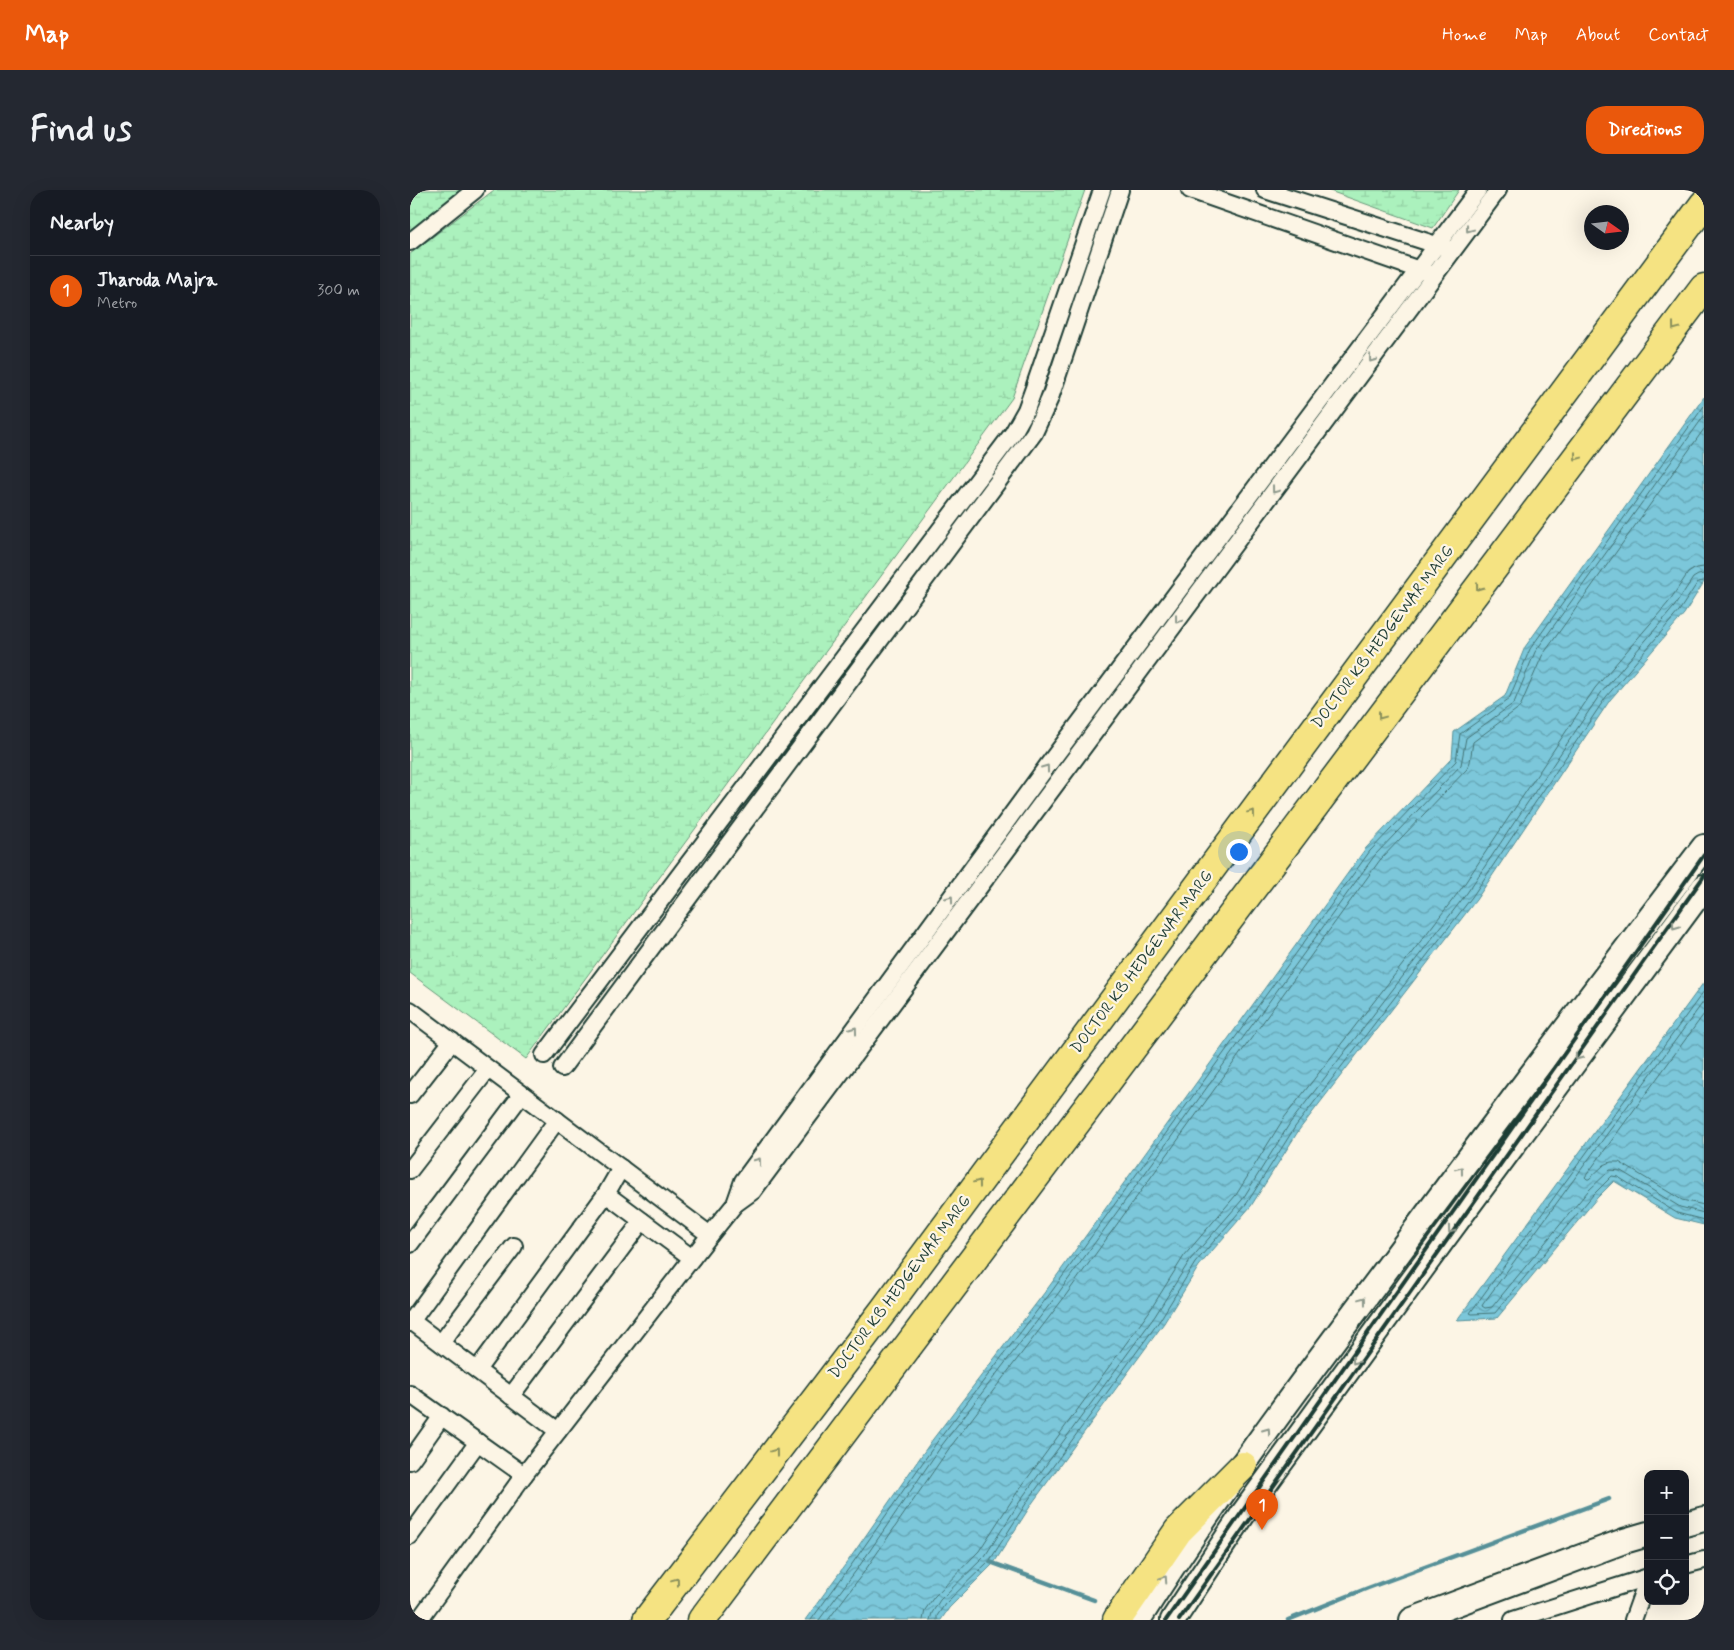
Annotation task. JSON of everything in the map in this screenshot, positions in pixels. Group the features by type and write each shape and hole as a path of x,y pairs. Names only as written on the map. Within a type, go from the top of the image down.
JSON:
{"highway":[{"name":"DOCTOR KB HEDGEWAR MARG","path":"647,1620 884,1310 1704,204"},
{"path":"702,1620 1704,288"},
{"path":"1116,1620 1178,1531 1243,1466"}],"main road":[{"path":"1138,1620 1164,1578 1291,1397 1704,846"},
{"path":"1173,1620 1243,1514 1441,1242 1704,887"},
{"path":"1689,1523 1704,1519"},
{"path":"1412,1620 1644,1535"}],"street":[{"path":"410,242 475,190"},
{"path":"544,1055 1013,433 1026,410 1102,190"},
{"path":"562,1068 1034,433 1050,398 1120,190"},
{"path":"1190,190 1434,276"},
{"path":"1265,190 1454,250"},
{"path":"735,1204 743,1182 778,1133 1048,765 1478,190"},
{"path":"419,1620 524,1475 692,1258 735,1204 753,1191 1498,190"},
{"path":"411,1014 452,1041 710,1235"},
{"path":"410,1095 452,1041"},
{"path":"410,1170 488,1069"},
{"path":"410,1244 522,1094"},
{"path":"557,1120 411,1322 558,1431"},
{"path":"477,1370 606,1194 621,1168"},
{"path":"606,1194 692,1258"},
{"path":"511,1396 642,1221"},
{"path":"441,1343 514,1246"},
{"path":"410,1394 524,1475"},
{"path":"410,1461 442,1416"},
{"path":"410,1536 478,1442"},
{"path":"1689,1564 1704,1560"},
{"path":"1514,1620 1644,1579"},
{"path":"1633,1620 1644,1589"}],"green space":[{"path":"410,190 461,190 410,230"},
{"path":"494,190 1085,190 1012,398 526,1059 410,973 410,254"},
{"path":"1327,190 1459,190 1433,228"}],"water":[{"path":"1704,397 1704,582 1684,614 1610,700 1476,900 1299,1130 1251,1206 1199,1266 1164,1323 1033,1502 994,1563 949,1608 941,1620 805,1620 933,1439 1048,1288 1366,848 1452,758 1454,732 1505,696 1525,647"},
{"path":"1704,982 1704,1225 1675,1218 1614,1181 1597,1198 1497,1318 1457,1320"}],"waterway":[{"path":"1288,1620 1368,1588 1609,1499"},
{"path":"990,1562 1094,1600"}],"railway":[{"path":"1166,1620 1704,855"},
{"path":"1179,1620 1704,876"}],"place":[{"name":"Jharoda Majra","path":"1262,1530"}]}
